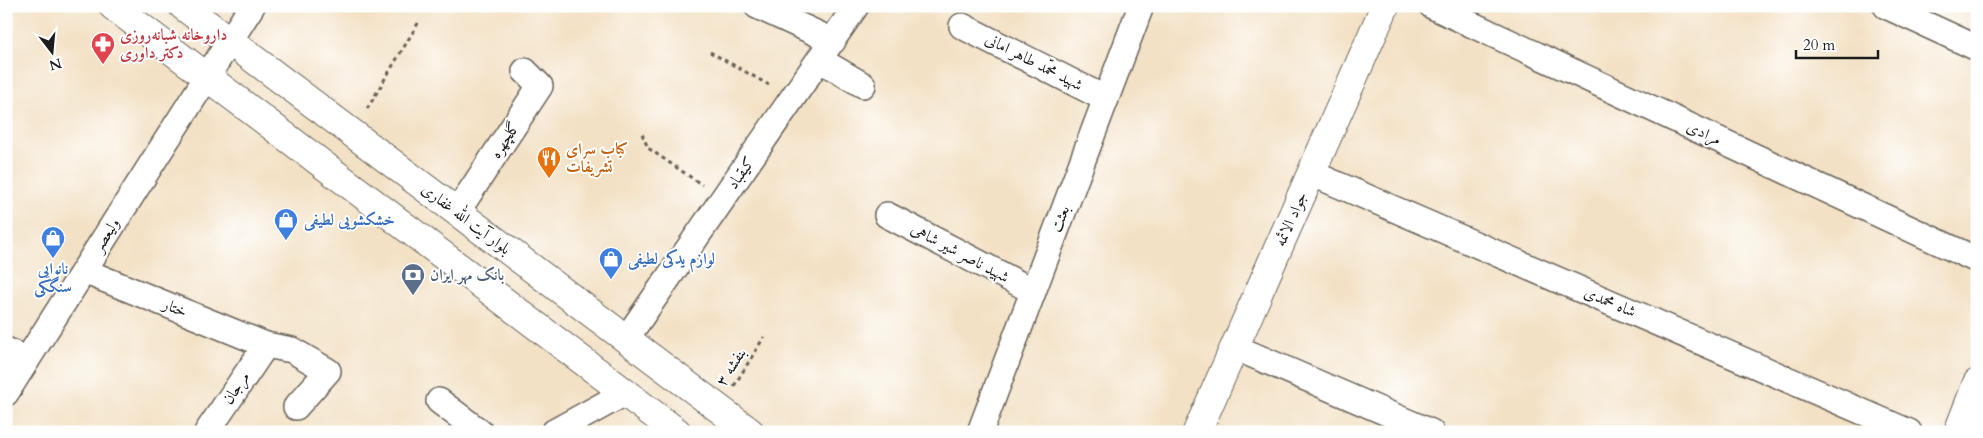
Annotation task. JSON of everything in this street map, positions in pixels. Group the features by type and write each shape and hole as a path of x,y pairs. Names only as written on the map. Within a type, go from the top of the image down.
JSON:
{"main road":[{"path":"113,6 625,393 664,427"},
{"name":"بلوار آیت الله غفاری","path":"183,6 750,432"},
{"name":"جواد الائمه","path":"1197,432 1385,6"},
{"path":"1958,432 1977,383"}],"street":[{"path":"229,41 252,6"},
{"path":"757,6 826,50 863,85"},
{"name":"کیقباد","path":"626,339 856,6"},
{"name":"بعثت","path":"980,432 1141,6"},
{"name":"مرادی","path":"1432,6 1977,260"},
{"path":"1886,6 1977,48"},
{"name":"شهید محمّد طاهر امانی","path":"962,26 1106,99"},
{"name":"ولیعصر","path":"6,393 17,355 84,271 229,41"},
{"name":"گلچهره","path":"457,212 540,86 524,72"},
{"name":"شاه محمدی","path":"1311,173 1909,432"},
{"name":"شهید ناصر شیر شاهی","path":"887,215 1033,291"},
{"name":"ختار","path":"84,271 266,345 292,350 328,371 296,407"},
{"name":"مرجان","path":"207,432 266,345"},
{"path":"1234,347 1431,432"},
{"path":"554,432 625,393"},
{"path":"439,401 480,432"}],"path":[{"path":"352,133 420,20"},
{"path":"710,52 794,98"},
{"path":"642,134 648,148 723,199"},
{"name":"بنفشه ۳","path":"719,410 764,338"}],"place":[{"name":"داروخانه شبانه‌روزی دکتر داوری","path":"103,65"},
{"name":"کباب سرای تشریفات","path":"549,179"},
{"name":"خشکشویی لطیفی","path":"286,241"},
{"name":"نانوایی سنگکی","path":"53,259"},
{"name":"لوازم یدکی لطیفی","path":"611,280"},
{"name":"بانک مهر ایران","path":"413,296"}]}
